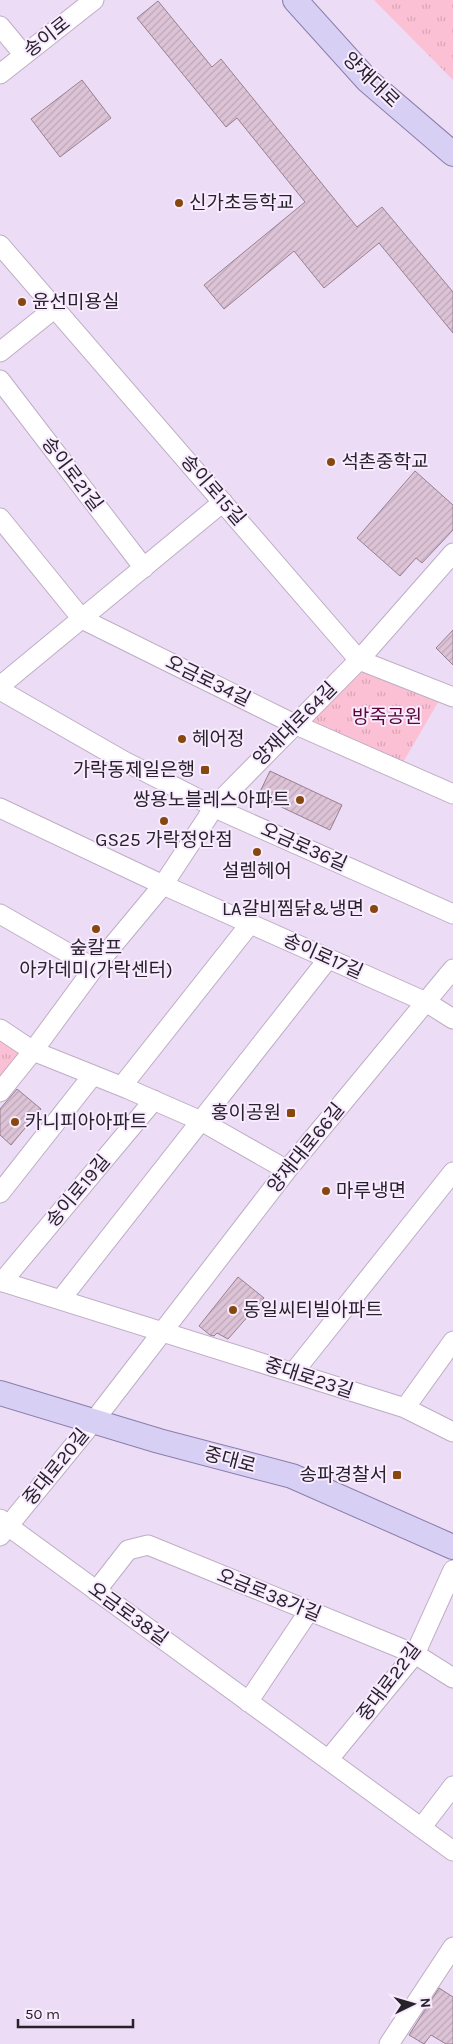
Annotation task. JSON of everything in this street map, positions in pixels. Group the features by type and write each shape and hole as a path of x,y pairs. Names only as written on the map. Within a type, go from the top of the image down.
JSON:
{"main road":[{"name":"양재대로","path":"295,0 368,80 453,154"},
{"name":"중대로","path":"0,1393 93,1422 292,1476 453,1547"}],"street":[{"name":"송이로","path":"0,74 94,0"},
{"path":"0,26 24,55"},
{"name":"송이로15길","path":"0,245 359,660 451,694"},
{"path":"0,352 55,308"},
{"name":"송이로21길","path":"0,380 144,568"},
{"path":"0,688 223,502"},
{"name":"오금로34길","path":"0,518 82,619 294,724 453,794"},
{"name":"양재대로64길","path":"0,1092 33,1051 94,968 163,885 215,806 359,660 453,553"},
{"name":"오금로36길","path":"0,688 124,761 215,806 453,914"},
{"name":"송이로17길","path":"0,808 163,885 426,1002 453,1019"},
{"path":"0,914 94,968"},
{"path":"122,1086 250,924"},
{"path":"61,1299 328,959"},
{"name":"양재대로66길","path":"93,1422 287,1170 453,968"},
{"path":"0,1029 33,1051 122,1086 201,1122 287,1170"},
{"path":"0,1193 93,1075"},
{"name":"송이로19길","path":"1,1282 154,1100"},
{"path":"293,1373 453,1172"},
{"path":"1,1282 162,1331"},
{"name":"중대로23길","path":"162,1331 405,1408 453,1432"},
{"path":"405,1408 453,1341"},
{"name":"중대로20길","path":"3,1527 93,1422"},
{"name":"오금로38길","path":"3,1527 96,1591 453,1851"},
{"name":"오금로38가길","path":"96,1591 128,1550 148,1545 415,1654 453,1678"},
{"name":"중대로22길","path":"328,1760 415,1654 453,1570"},
{"path":"248,1702 309,1611"},
{"path":"421,1828 453,1786"},
{"path":"389,2044 453,1947"}],"green space":[{"path":"374,0 453,0 453,80"},
{"name":"방죽공원","path":"361,668 440,699 402,764 308,720"},
{"path":"0,1038 24,1053 0,1081"}],"building":[{"path":"158,1 212,67 221,59 357,227 382,207 453,292 453,333 379,243 324,288 294,251 224,309 204,285 305,202 237,118 226,127 137,18"},
{"path":"82,80 111,118 60,157 31,119"},
{"path":"415,471 453,505 453,530 422,563 416,558 400,576 357,538"},
{"path":"453,630 453,665 436,648"},
{"name":"쌍용노블레스아파트","path":"270,771 342,805 330,830 258,796"},
{"name":"카니피아아파트","path":"17,1089 41,1109 11,1145 0,1135 0,1109"},
{"name":"동일씨티빌아파트","path":"238,1277 264,1298 228,1339 217,1333 214,1336 210,1335 199,1326"},
{"path":"439,1988 453,1997 453,2044 446,2044 431,2035 424,2044 409,2035"}],"place":[{"name":"신가초등학교","path":"179,203"},
{"name":"윤선미용실","path":"22,302"},
{"name":"석촌중학교","path":"331,462"},
{"name":"헤어정","path":"182,739"},
{"name":"가락동제일은행","path":"205,770"},
{"name":"쌍용노블레스아파트","path":"300,800"},
{"name":"GS25 가락정안점","path":"164,821"},
{"name":"설렘헤어","path":"257,852"},
{"name":"LA갈비찜닭&냉면","path":"374,909"},
{"name":"숲칼프 아카데미(가락센터)","path":"96,929"},
{"name":"홍이공원","path":"291,1113"},
{"name":"카니피아아파트","path":"15,1122"},
{"name":"마루냉면","path":"326,1191"},
{"name":"동일씨티빌아파트","path":"233,1310"},
{"name":"송파경찰서","path":"397,1475"}]}
